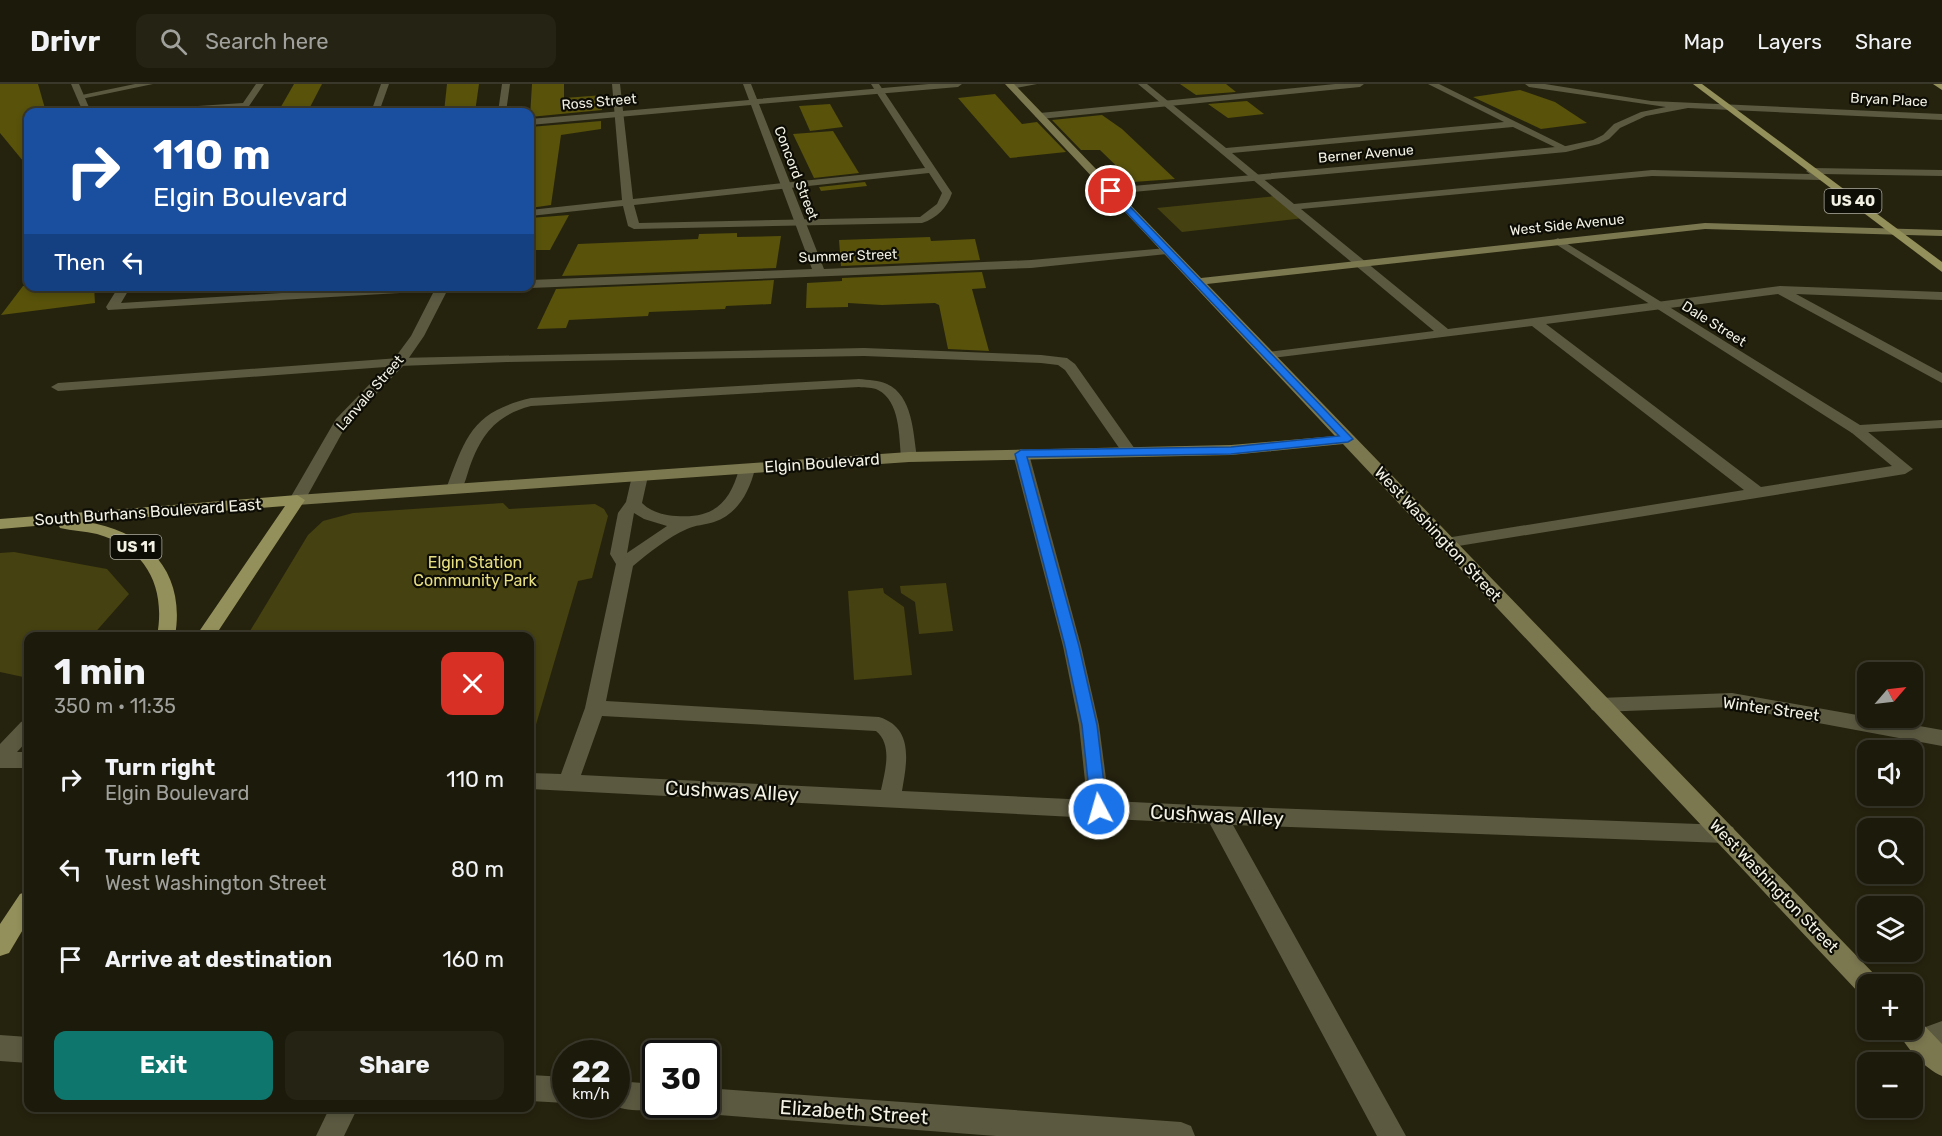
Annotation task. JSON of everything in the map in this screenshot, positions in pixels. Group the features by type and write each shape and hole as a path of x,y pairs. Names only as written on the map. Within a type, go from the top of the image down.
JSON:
{"main road":[{"name":"US 40","path":"1697,84 1942,268"},
{"name":"South Burhans Boulevard East","path":"0,524 297,500"},
{"path":"208,632 297,500"},
{"name":"US 11","path":"40,519 106,532 136,547 156,566 169,592 170,624 167,632"},
{"path":"0,945 24,907"}],"street":[{"path":"75,84 86,108"},
{"path":"81,96 148,84"},
{"path":"245,108 260,84"},
{"path":"377,108 386,84"},
{"path":"503,108 506,84"},
{"path":"616,84 628,203 634,226 922,220 938,210 945,202 947,193 877,87"},
{"name":"Concord Street","path":"747,84 819,271"},
{"name":"Ross Street","path":"534,122 754,102 877,87 958,84"},
{"path":"1010,85 1033,84"},
{"path":"1142,84 1444,332"},
{"path":"1040,116 1360,84"},
{"path":"1432,84 1566,149"},
{"path":"1535,84 1622,101 1692,105"},
{"name":"West Washington Street","path":"1010,85 1858,974"},
{"path":"1560,89 1600,106"},
{"name":"Bryan Place","path":"1692,105 1942,117"},
{"name":"Berner Avenue","path":"1111,191 1566,149 1596,142 1606,137 1617,119 1692,105"},
{"path":"1225,151 1514,124"},
{"path":"534,213 931,170"},
{"path":"1293,207 1652,173 1942,173"},
{"name":"West Side Avenue","path":"1196,282 1360,262 1705,226 1942,233"},
{"name":"Dale Street","path":"1558,241 1657,306 1857,430 1905,469 1758,493"},
{"name":"Summer Street","path":"534,284 1030,264 1167,251"},
{"path":"1780,290 1942,379"},
{"path":"1268,356 1780,290 1942,296"},
{"path":"122,291 112,307 377,291"},
{"name":"Lanvale Street","path":"297,500 341,423 399,362 417,336 441,291"},
{"path":"1535,322 1758,493"},
{"path":"58,387 399,362 507,358 864,352 1041,359 1062,361 1070,367 1129,452"},
{"path":"454,489 476,432 487,420 501,411 531,402 859,383 881,386 892,394 901,406 909,457"},
{"path":"1857,430 1942,424"},
{"name":"Elgin Boulevard","path":"297,500 909,457 1273,448 1348,439"},
{"path":"1021,454 1077,668 1089,725 1099,809"},
{"path":"568,783 595,708 625,564 650,543 669,531 721,514 733,503 744,485 747,469"},
{"path":"625,564 618,554 626,513 634,503 640,476"},
{"path":"1446,543 1758,493"},
{"path":"634,503 641,513 658,519 687,524"},
{"name":"Winter Street","path":"1599,705 1732,700 1942,738"},
{"path":"595,708 867,722 884,726 894,737 896,753 890,799"},
{"path":"0,759 24,732"},
{"path":"0,759 24,760"},
{"name":"Cushwas Alley","path":"534,781 1216,815 1725,834"},
{"path":"1216,815 1392,1136"},
{"path":"1924,1034 1942,1063"},
{"path":"0,1048 24,1050"},
{"path":"534,1088 552,1089"},
{"name":"Elizabeth Street","path":"720,1102 1181,1136"},
{"path":"330,1136 342,1112"}],"green space":[{"path":"1276,196 1304,218 1182,232 1157,208"},
{"name":"Elgin Station Community Park","path":"503,503 509,509 595,504 604,509 608,516 592,578 578,581 534,731 534,632 249,632 308,535 323,521 353,513"},
{"path":"14,552 107,569 129,594 96,632 24,632 24,677 0,672 0,553"},
{"path":"946,583 953,631 919,634 915,602 901,593 900,586"},
{"path":"883,588 884,593 904,607 912,675 854,680 848,591"}],"building":[{"path":"0,84 38,84 45,108 24,108 24,162 0,133"},
{"path":"294,84 322,84 310,108 280,108"},
{"path":"447,84 479,84 476,108 444,108"},
{"path":"532,84 564,84 564,98 604,95 602,110 534,117 534,108 531,108"},
{"path":"1180,84 1226,84 1236,92 1196,95"},
{"path":"1520,90 1555,102 1587,123 1541,129 1473,97"},
{"path":"995,94 1022,124 1037,122 1066,152 1010,158 958,98"},
{"path":"1247,101 1264,114 1228,118 1208,104"},
{"path":"830,104 843,127 810,131 799,106"},
{"path":"1102,115 1122,129 1175,179 1133,182 1100,150 1081,150 1052,120"},
{"path":"601,121 601,129 561,135 551,205 534,207 534,127"},
{"path":"833,131 859,173 814,178 793,134"},
{"path":"865,182 867,186 821,191 819,187"},
{"path":"569,215 550,250 534,250 534,218"},
{"path":"737,233 737,237 781,236 776,268 562,276 578,244 698,239 699,234"},
{"path":"930,237 931,241 975,239 980,260 841,266 839,240"},
{"path":"982,272 986,288 972,289 989,351 948,349 939,305 935,303 882,305 848,303 848,307 806,308 807,283 842,281 842,278"},
{"path":"774,280 771,304 726,306 725,309 649,312 648,316 569,320 566,328 537,329 556,289"},
{"path":"23,286 24,291 94,291 95,303 1,315"}],"route":[{"path":"1099,809 1089,725 1072,646 1021,454 1231,450 1273,448 1348,439 1111,191"}]}
